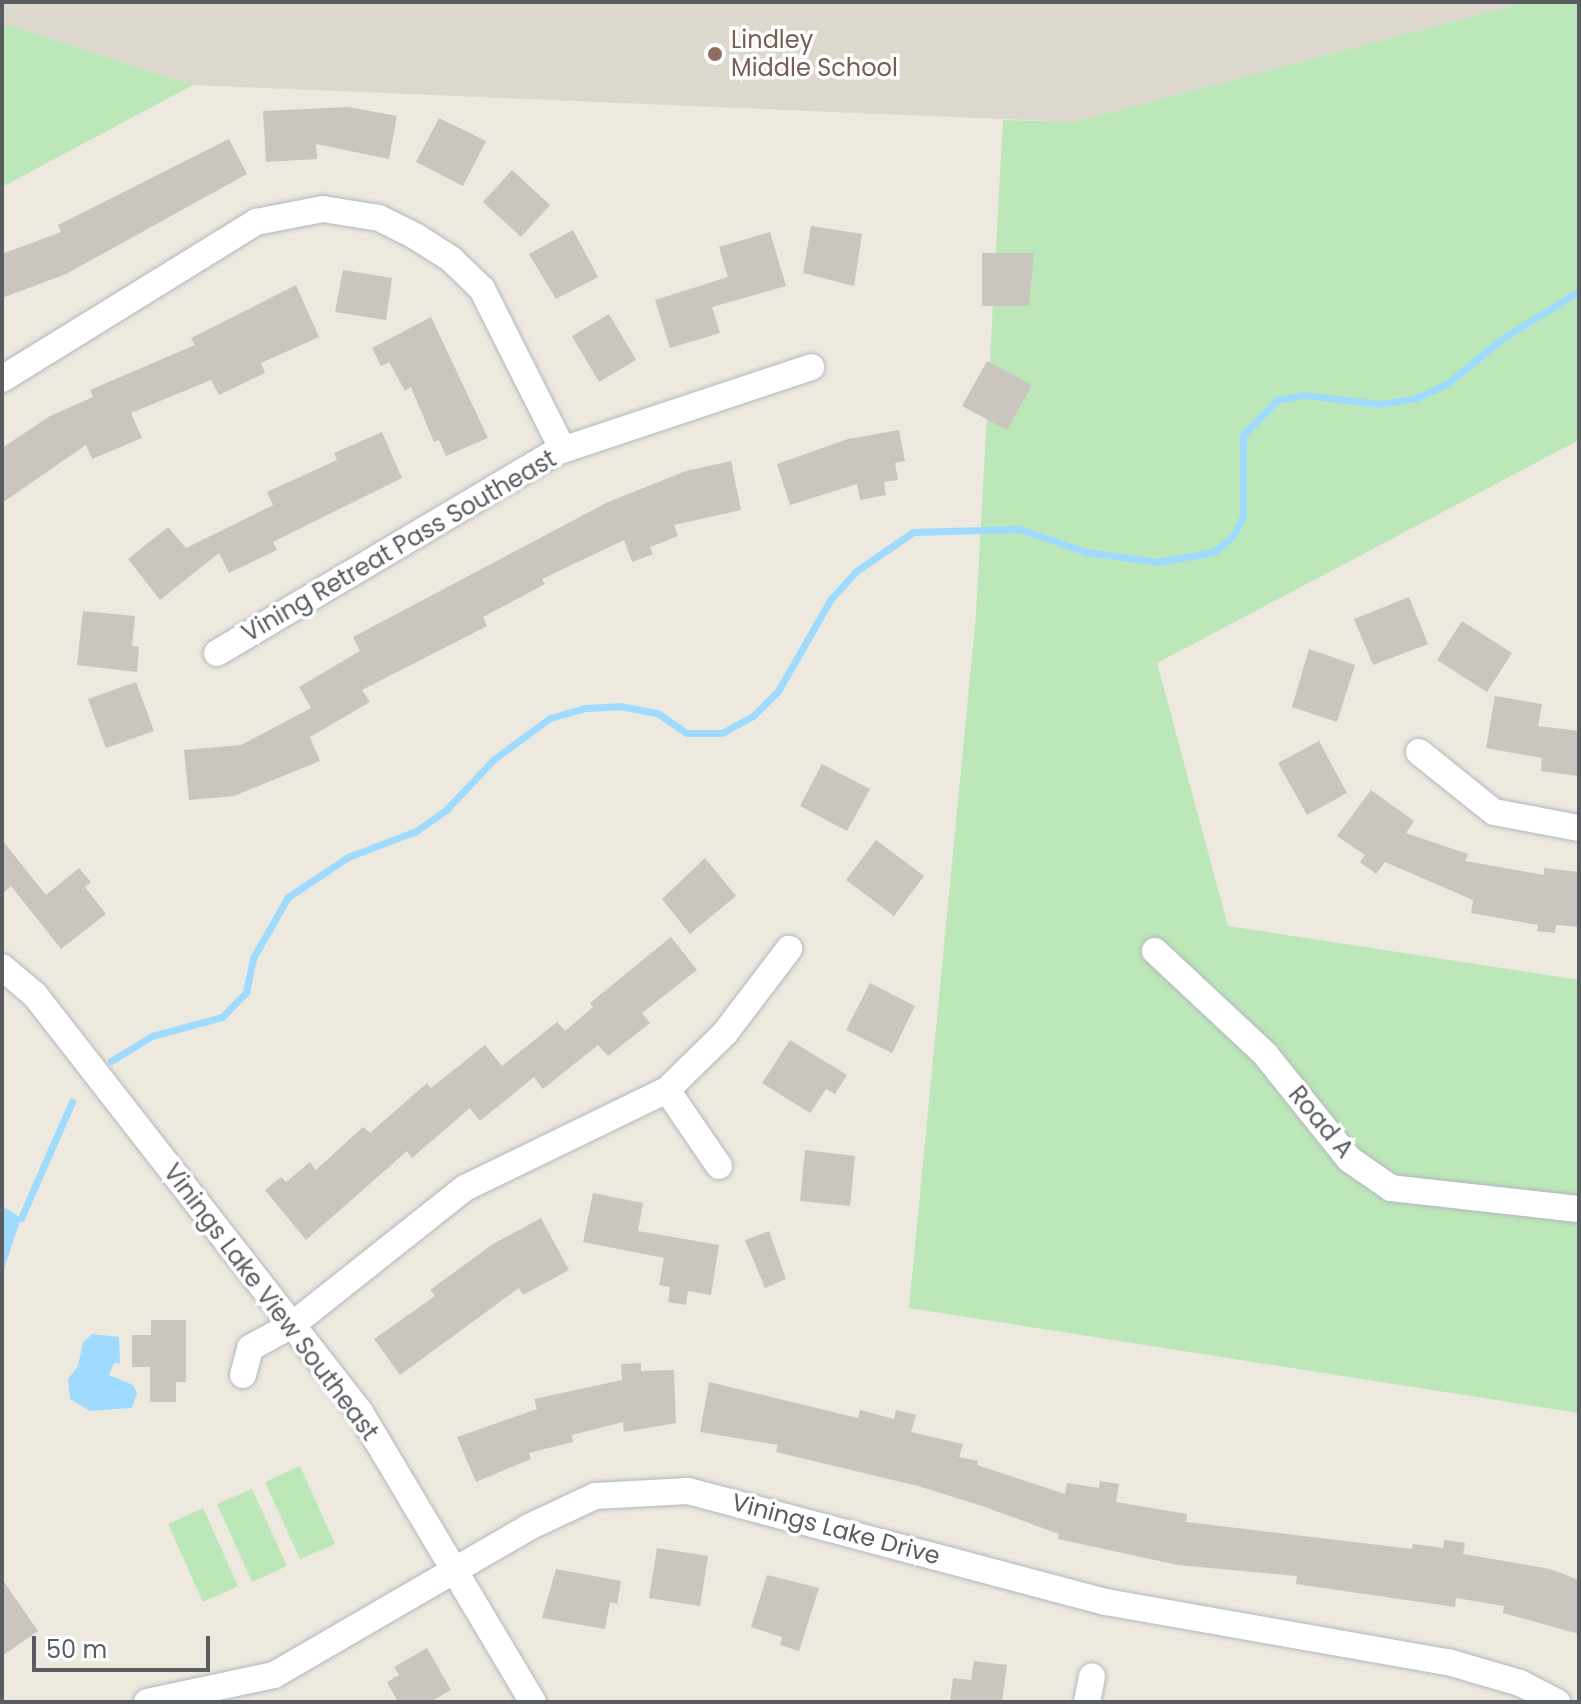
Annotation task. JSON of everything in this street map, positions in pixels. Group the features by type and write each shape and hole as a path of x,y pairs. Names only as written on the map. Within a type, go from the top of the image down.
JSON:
{"street":[{"path":"2,379 256,222 323,209 379,218 415,236 451,259 482,289 563,450"},
{"name":"Vining Retreat Pass Southeast","path":"217,653 563,450 811,367"},
{"path":"1419,752 1494,812 1579,828"},
{"path":"243,1375 250,1348 292,1325 465,1188 667,1090 725,1033 789,949"},
{"name":"Road A","path":"1155,951 1265,1054 1349,1159 1391,1188 1579,1209"},
{"name":"Vinings Lake View Southeast","path":"2,967 35,995 360,1412 533,1702"},
{"path":"667,1090 719,1166"},
{"name":"Vinings Lake Drive","path":"147,1702 188,1699 274,1675 455,1570 595,1496 688,1491 1106,1602 1448,1662 1520,1683 1557,1702"}],"shaded area":[{"name":"Lindley Middle School","path":"2,2 1527,2 1074,122 193,85 2,23"}],"green space":[{"path":"1527,2 1579,2 1579,440 1157,663 1228,926 1579,980 1579,1413 909,1308 976,615 1003,120 1074,122"},
{"path":"2,23 193,85 2,187"},
{"path":"300,1466 335,1544 300,1559 265,1482"},
{"path":"252,1489 287,1566 252,1582 217,1504"},
{"path":"203,1508 238,1586 203,1602 168,1524"}],"water":[{"path":"2,1206 21,1218 2,1275"},
{"path":"92,1334 119,1337 120,1363 114,1363 109,1375 133,1385 137,1393 132,1408 90,1411 70,1399 68,1379 78,1366 83,1342"}],"building":[{"path":"348,107 397,116 389,159 316,144 317,159 266,162 263,111"},
{"path":"439,118 486,141 463,186 416,162"},
{"path":"229,139 247,174 66,274 2,298 2,254 61,232 58,225"},
{"path":"512,170 550,205 521,237 483,202"},
{"path":"811,226 862,234 854,286 803,273"},
{"path":"573,230 598,277 556,299 529,254"},
{"path":"770,232 786,286 712,307 720,333 670,348 655,300 728,277 719,247"},
{"path":"982,253 1034,253 1029,306 982,306"},
{"path":"343,270 392,278 386,320 335,312"},
{"path":"296,285 319,337 261,363 265,373 219,395 211,380 131,413 142,438 92,459 86,445 2,503 2,448 50,416 93,397 90,390 195,345 191,338"},
{"path":"609,314 636,360 599,382 572,336"},
{"path":"431,317 488,438 446,456 439,440 434,442 411,387 405,391 389,362 381,366 372,348"},
{"path":"987,361 1032,385 1007,430 962,406"},
{"path":"899,430 905,461 895,463 898,480 884,482 886,495 860,500 857,484 790,505 777,464 848,439"},
{"path":"382,432 402,478 273,542 277,550 229,573 219,553 160,600 128,559 168,527 186,548 273,505 267,492 337,460 334,453"},
{"path":"731,461 741,510 674,525 678,536 650,547 653,554 632,562 624,540 542,579 545,584 483,617 487,626 362,690 370,702 310,737 320,761 234,796 189,800 184,750 241,745 311,708 299,687 360,651 353,637 608,502 686,471"},
{"path":"1409,597 1428,644 1373,665 1354,619"},
{"path":"83,611 135,616 132,646 139,647 137,672 77,665"},
{"path":"1462,621 1512,653 1487,692 1437,660"},
{"path":"1309,649 1355,665 1337,722 1292,707"},
{"path":"136,682 154,731 106,748 88,699"},
{"path":"1495,696 1542,704 1538,726 1579,731 1579,776 1541,771 1542,758 1486,748"},
{"path":"1319,741 1347,793 1307,815 1278,763"},
{"path":"822,764 870,789 847,831 800,806"},
{"path":"1371,790 1414,821 1406,833 1468,854 1465,861 1544,875 1544,868 1579,872 1579,927 1556,925 1555,933 1537,931 1538,925 1471,913 1473,900 1385,862 1376,874 1360,862 1365,855 1337,836"},
{"path":"2,840 46,895 79,868 91,882 85,887 106,914 61,949 11,886 2,894"},
{"path":"876,840 924,876 894,916 846,880"},
{"path":"705,858 736,896 690,934 662,899"},
{"path":"671,937 697,970 642,1013 650,1023 608,1056 598,1045 543,1089 534,1077 480,1121 470,1108 412,1158 407,1151 306,1240 265,1190 281,1177 286,1182 310,1162 316,1170 363,1127 370,1133 427,1083 431,1088 485,1045 502,1066 557,1022 565,1031 593,1007 590,1003"},
{"path":"870,983 915,1006 892,1053 846,1030"},
{"path":"790,1040 847,1075 835,1094 826,1089 810,1113 762,1083"},
{"path":"805,1150 855,1156 850,1206 800,1201"},
{"path":"593,1193 643,1203 638,1231 719,1245 711,1295 688,1291 686,1305 668,1302 670,1287 659,1285 664,1258 583,1242"},
{"path":"541,1218 569,1270 523,1295 519,1288 400,1375 374,1339 435,1296 430,1290 493,1244"},
{"path":"769,1231 786,1279 765,1288 745,1240"},
{"path":"151,1320 186,1320 186,1382 176,1382 176,1402 150,1402 150,1367 132,1367 132,1335 151,1335"},
{"path":"641,1363 641,1371 674,1370 676,1423 624,1432 623,1422 572,1435 573,1442 529,1453 531,1459 476,1482 457,1437 537,1409 534,1399 622,1380 621,1364"},
{"path":"709,1382 858,1418 860,1410 894,1419 896,1410 916,1415 911,1432 963,1444 959,1457 978,1461 977,1465 1065,1494 1067,1483 1099,1488 1100,1481 1119,1484 1116,1502 1187,1514 1186,1522 1412,1549 1413,1544 1443,1548 1444,1540 1465,1543 1463,1554 1550,1569 1579,1580 1579,1634 1503,1613 1504,1606 1456,1598 1455,1607 1296,1584 1297,1576 1178,1565 1058,1539 1059,1534 918,1486 776,1452 778,1445 700,1432"},
{"path":"657,1548 708,1556 700,1606 649,1598"},
{"path":"556,1569 621,1581 617,1604 610,1602 605,1629 542,1618"},
{"path":"767,1575 819,1588 799,1651 780,1645 782,1637 751,1627"},
{"path":"2,1579 38,1631 2,1656"},
{"path":"427,1648 451,1690 430,1702 398,1702 387,1682 399,1675 394,1667"},
{"path":"974,1661 1007,1665 1002,1702 950,1702 953,1678 971,1680"}],"waterway":[{"path":"111,1061 152,1036 222,1017 246,992 253,958 288,897 348,857 416,831 445,811 494,759 550,718 585,708 620,706 657,713 687,733 722,733 753,716 778,691 831,599 855,572 913,532 1019,529 1086,552 1157,562 1214,552 1234,535 1243,516 1243,435 1277,400 1304,395 1380,404 1416,398 1448,383 1503,338 1579,291"},
{"path":"21,1218 72,1102"}],"place":[{"name":"Lindley Middle School","path":"715,54"}]}
